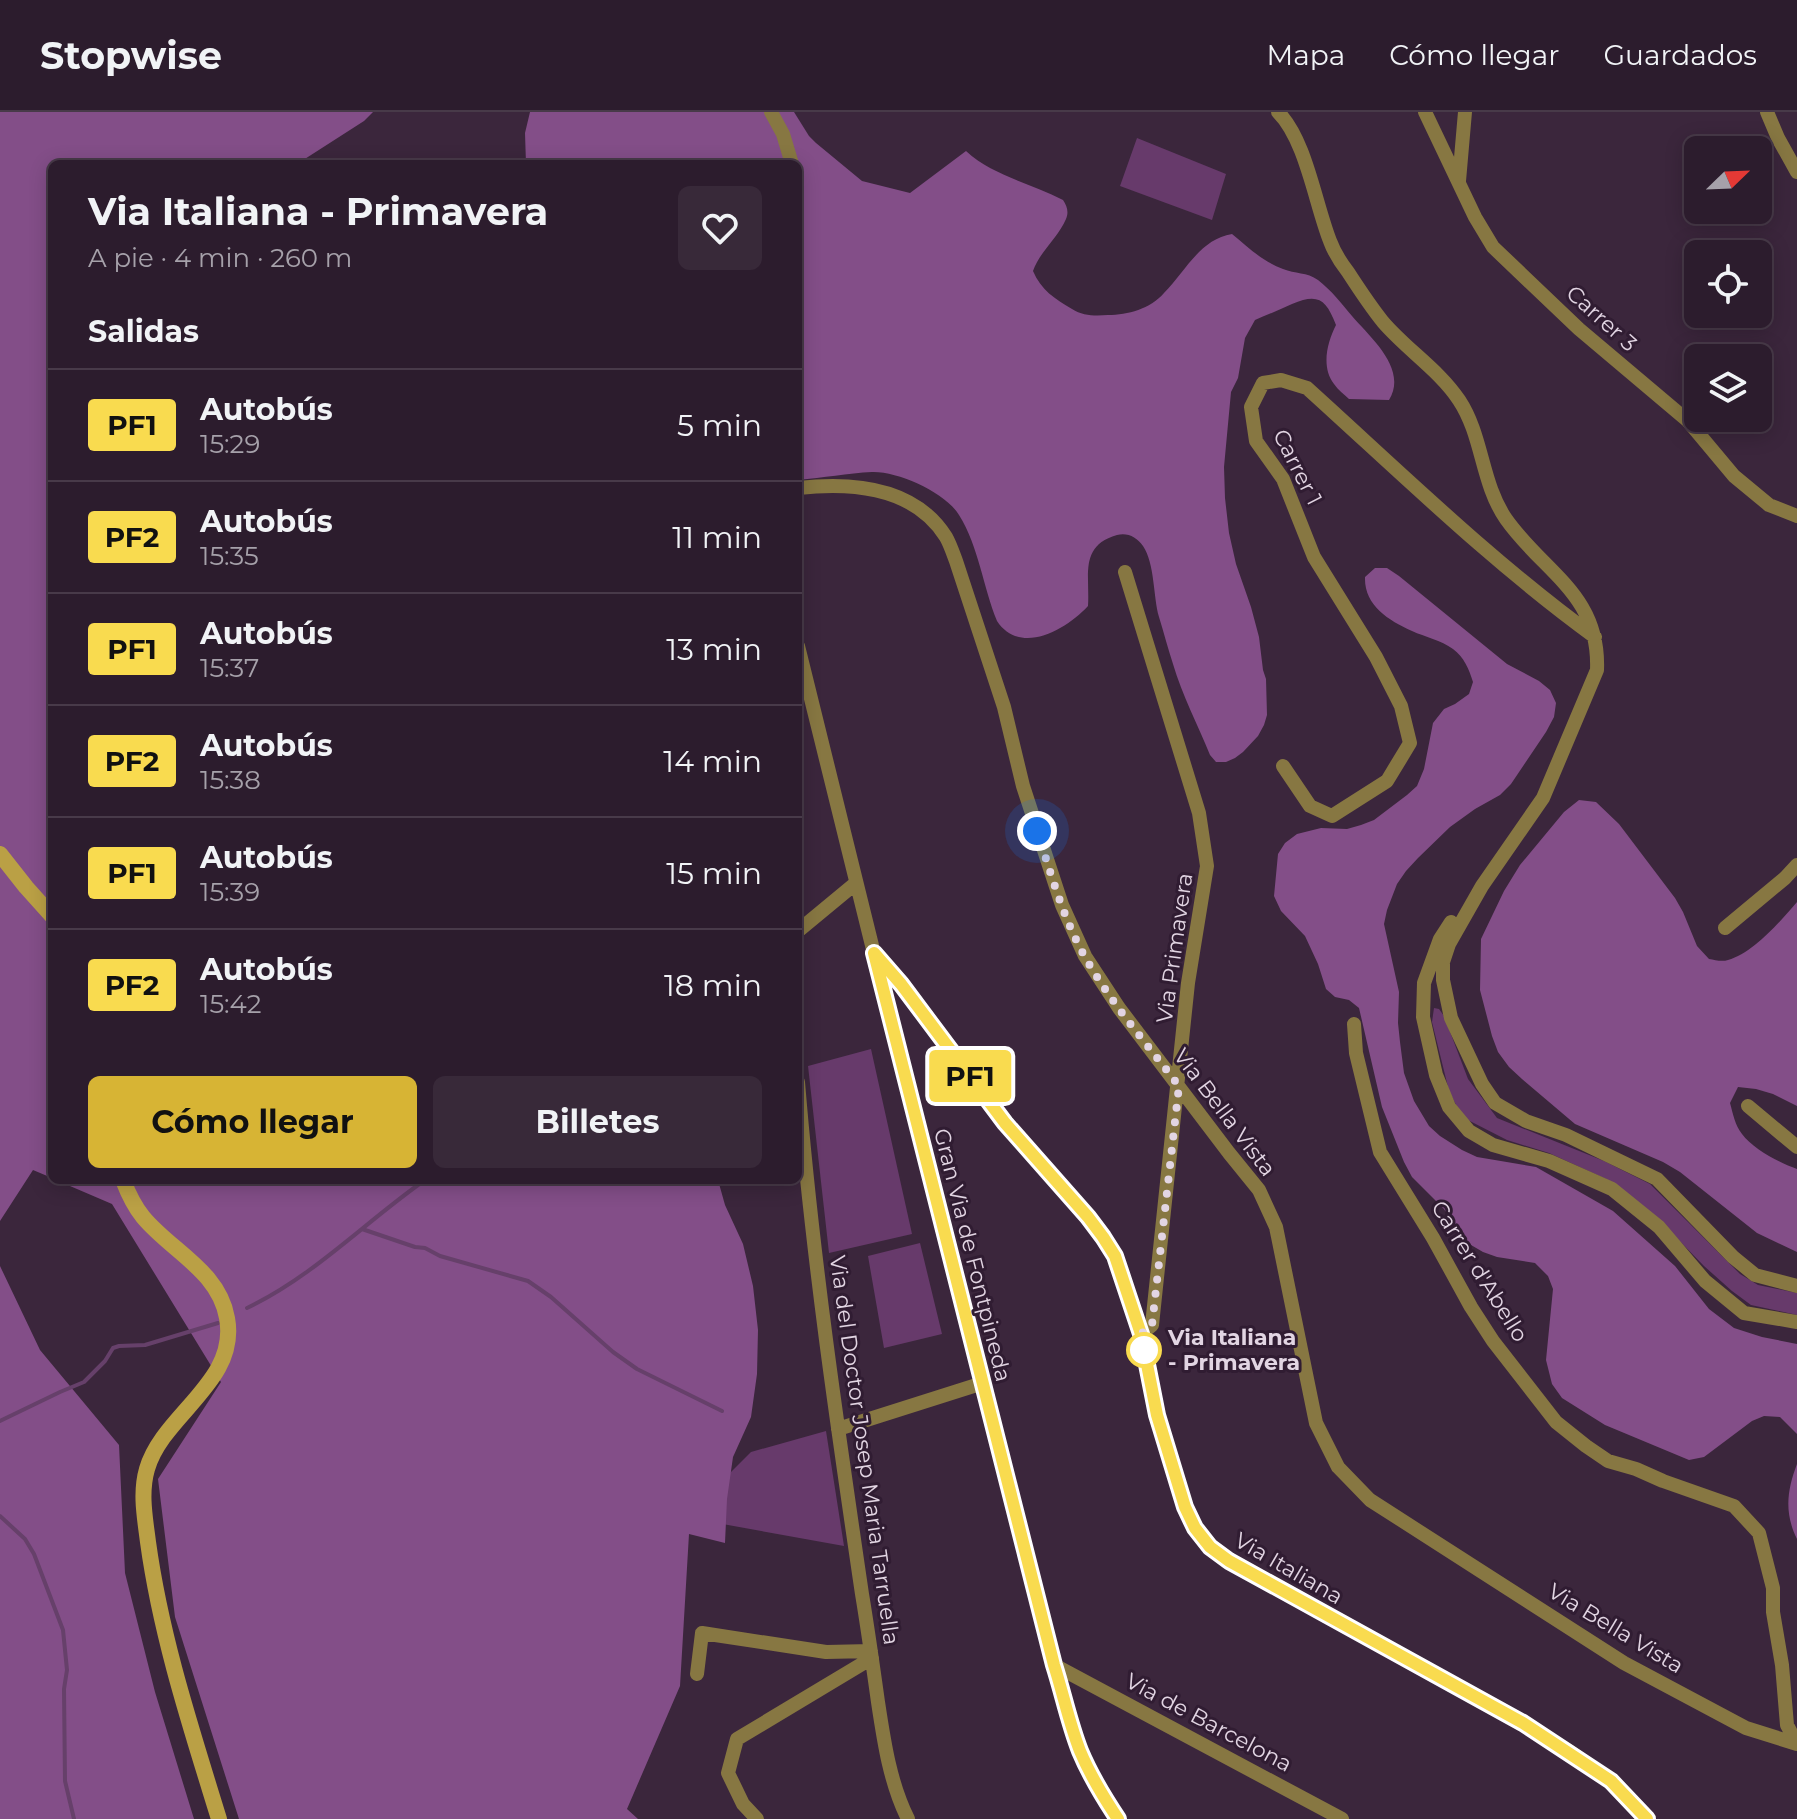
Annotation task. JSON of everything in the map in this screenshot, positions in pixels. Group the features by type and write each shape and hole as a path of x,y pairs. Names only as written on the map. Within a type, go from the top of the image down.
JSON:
{"main road":[{"path":"0,854 48,912"},
{"path":"124,1184 144,1218 206,1275 227,1313 228,1338 221,1364 155,1449 146,1470 143,1505 157,1602 175,1678 219,1819"}],"street":[{"path":"771,112 783,134 791,160"},
{"name":"Carrer 3","path":"1425,112 1475,217 1493,247 1579,329 1688,421 1734,476 1769,505 1797,516"},
{"path":"1459,182 1465,112"},
{"path":"1767,112 1797,172"},
{"path":"1280,113 1298,144 1331,244 1383,322 1446,382 1461,403 1497,504 1507,520 1580,601 1590,620 1598,651 1597,670 1543,798 1482,886 1449,944 1443,962 1443,980 1451,1018 1482,1084 1495,1103 1526,1121 1566,1135 1657,1179 1733,1257 1755,1275 1797,1286"},
{"name":"Carrer 1","path":"1283,766 1310,806 1332,816 1387,781 1410,743 1401,706 1376,657 1314,557 1283,479 1256,441 1251,407 1263,383 1281,380 1307,388 1519,577 1595,637"},
{"name":"Via Bella Vista","path":"802,487 820,485 876,489 917,508 946,537 1004,707 1023,786 1062,905 1085,956 1119,1008 1259,1190 1276,1227 1316,1423 1338,1467 1370,1500 1624,1663 1746,1728 1797,1744"},
{"name":"Via Primavera","path":"1125,572 1199,813 1207,866 1188,983 1152,1325 1141,1334"},
{"name":"Gran Via de Fontpineda","path":"802,662 1054,1665 1081,1752 1118,1819"},
{"path":"1725,928 1797,865"},
{"path":"802,928 856,883"},
{"path":"1482,886 1460,908 1440,939 1424,983 1423,1017 1436,1075 1449,1107 1469,1131 1493,1145 1549,1161 1612,1189 1659,1227 1705,1281 1744,1313 1797,1322"},
{"name":"Via Italiana","path":"874,953 901,984 1005,1123 1103,1237 1115,1256 1141,1334 1169,1460 1185,1507 1195,1528 1210,1547 1229,1561 1557,1744 1611,1781 1647,1819"},
{"name":"Carrer d'Abello","path":"1354,1024 1356,1053 1380,1152 1493,1341 1556,1422 1608,1461 1734,1506 1759,1533 1773,1588 1773,1612 1782,1665 1787,1725 1797,1744"},
{"path":"1748,1106 1797,1147"},
{"name":"Via del Doctor Josep Maria Tarruella","path":"802,1130 838,1429 884,1741 898,1799 908,1819"},
{"path":"838,1429 983,1383"},
{"path":"697,1674 702,1633 826,1652 871,1655"},
{"path":"757,1819 743,1804 728,1773 737,1739 871,1655"},
{"name":"Via de Barcelona","path":"1054,1665 1342,1819"}],"shaded area":[{"path":"0,112 373,112 303,160 48,160 48,1176 33,1170 0,1221"},
{"path":"530,112 794,112 809,136 862,181 910,193 966,151 988,167 1063,200 1067,209 1066,219 1033,271 1049,293 1085,314 1123,314 1145,307 1164,293 1202,249 1232,234 1269,262 1287,271 1310,276 1323,284 1385,355 1394,377 1394,388 1389,400 1349,399 1336,386 1327,363 1328,347 1336,325 1325,304 1315,299 1301,301 1255,320 1245,338 1238,378 1231,392 1224,467 1225,498 1236,564 1259,637 1266,679 1267,715 1258,736 1243,752 1226,762 1216,762 1210,755 1171,658 1159,617 1147,553 1135,538 1117,535 1097,546 1089,563 1088,606 1079,615 1043,636 1018,637 997,621 966,527 944,499 908,479 883,473 802,480 802,160 526,160 525,133"},
{"path":"1137,138 1226,174 1212,220 1120,186"},
{"path":"1375,568 1387,568 1399,576 1507,664 1539,681 1550,690 1556,703 1554,717 1546,732 1511,784 1500,795 1450,827 1418,858 1397,884 1387,910 1384,924 1399,992 1398,1023 1404,1073 1414,1101 1429,1126 1462,1150 1477,1157 1536,1167 1613,1211 1675,1266 1709,1309 1734,1328 1797,1344 1797,1434 1780,1417 1764,1416 1752,1421 1704,1457 1689,1460 1605,1425 1562,1398 1552,1384 1546,1360 1553,1289 1548,1276 1535,1263 1497,1257 1471,1245 1460,1235 1444,1209 1412,1177 1382,1107 1359,1008 1349,1000 1335,997 1326,989 1305,936 1281,911 1274,896 1278,854 1285,843 1297,834 1321,828 1347,829 1374,820 1407,795 1417,786 1424,769 1433,723 1444,709 1469,694 1473,682 1466,664 1453,649 1394,622 1379,610 1369,596 1365,577"},
{"path":"1579,800 1596,802 1619,824 1675,898 1697,946 1709,959 1726,961 1747,951 1766,936 1797,902 1797,1106 1773,1094 1738,1087 1730,1103 1734,1119 1747,1140 1767,1155 1797,1169 1797,1252 1757,1233 1663,1162 1575,1124 1509,1067 1498,1052 1480,990 1481,939 1520,865 1564,812"},
{"path":"1434,1008 1444,1016 1468,1079 1497,1118 1604,1161 1650,1184 1740,1274 1758,1285 1797,1293 1797,1315 1751,1305 1704,1266 1665,1226 1606,1179 1549,1153 1507,1140 1462,1117 1449,1091 1432,1022"},
{"path":"871,1049 912,1234 829,1253 808,1066"},
{"path":"65,1184 719,1184 743,1244 753,1286 758,1330 757,1374 751,1417 733,1457 725,1543 689,1534 680,1686 627,1809 638,1819 239,1819 175,1617 158,1479 221,1382 112,1204"},
{"path":"920,1243 942,1334 884,1348 868,1256"},
{"path":"0,1266 40,1350 119,1445 125,1573 155,1692 194,1819 0,1819"},
{"path":"826,1431 844,1546 706,1521 716,1487 751,1452"},
{"path":"1797,1464 1797,1539 1788,1502"}],"waterway":[{"path":"247,1308 317,1265 420,1184"},
{"path":"362,1229 425,1248 440,1256 528,1281 637,1369 722,1411"},
{"path":"0,1421 84,1382 113,1348 145,1345 218,1323"},
{"path":"0,1516 25,1539 34,1554 63,1630 67,1670 64,1689 65,1781 74,1819"}],"bus line":[{"name":"PF1","path":"1118,1819 1081,1752 1054,1665 874,953 901,984 1005,1123 1088,1217 1115,1256 1141,1334 1169,1460 1185,1507 1195,1528 1210,1547 1229,1561 1569,1751 1611,1781 1647,1819"}],"place":[{"name":"Via Italiana - Primavera","path":"1144,1350"}],"route":[{"path":"1037,831 1062,905 1085,956 1119,1008 1179,1086 1152,1325 1141,1334 1144,1350"}]}
